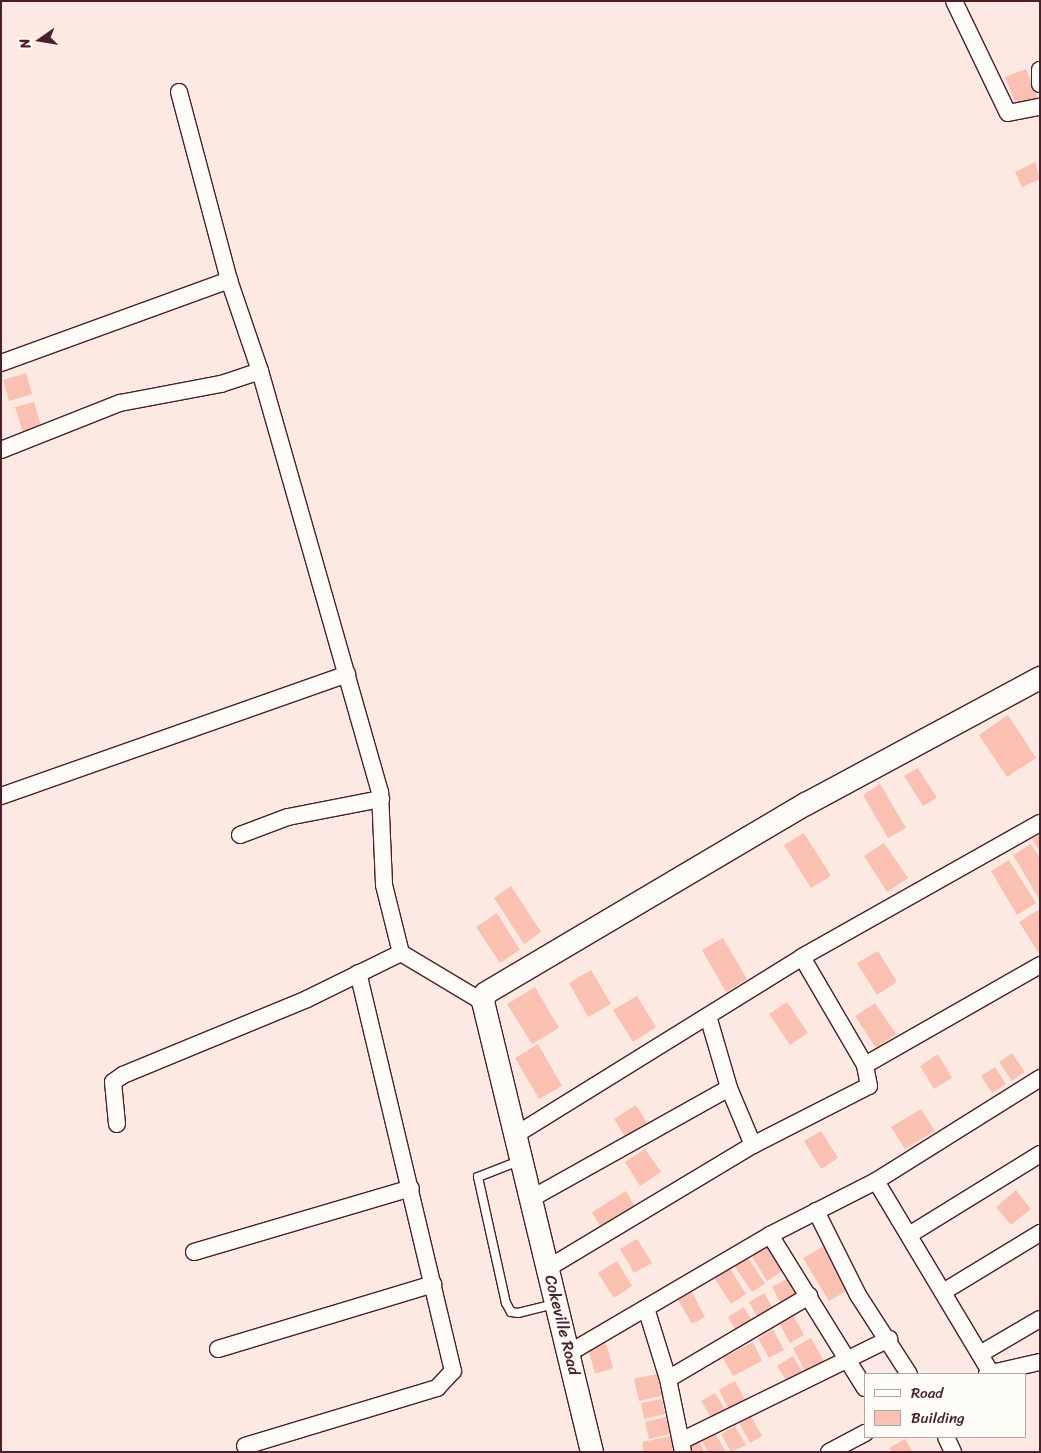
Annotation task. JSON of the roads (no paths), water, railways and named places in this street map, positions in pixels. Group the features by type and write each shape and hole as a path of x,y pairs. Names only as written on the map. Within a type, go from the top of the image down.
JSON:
{"street":[{"path":"954,1 1008,113 1040,107"},
{"path":"1040,70 1040,84"},
{"path":"179,92 229,280 260,370 381,798 384,884 401,953 483,1002 495,984 806,804 1040,678"},
{"path":"1,363 229,280"},
{"path":"1,450 120,403 222,384 260,370"},
{"path":"1,796 346,674"},
{"path":"240,835 288,817 381,798"},
{"path":"517,1134 802,956 1040,823"},
{"path":"118,1124 113,1082 123,1075 401,953"},
{"path":"548,1268 753,1145 869,1086 865,1065 802,956"},
{"path":"865,1065 1040,965"},
{"path":"245,1446 448,1382 453,1371 411,1188 358,973"},
{"name":"Cokeville Road","path":"483,1002 534,1197 548,1268 592,1452"},
{"path":"708,1016 729,1088 753,1145"},
{"path":"568,1353 770,1235 876,1181 1040,1078"},
{"path":"534,1197 729,1088"},
{"path":"909,1234 1040,1154"},
{"path":"876,1181 980,1354 989,1373"},
{"path":"194,1252 411,1188"},
{"path":"816,1211 858,1295 889,1339 908,1373"},
{"path":"943,1292 1040,1233"},
{"path":"770,1235 810,1296 864,1386"},
{"path":"218,1348 433,1284"},
{"path":"668,1379 810,1296"},
{"path":"646,1308 668,1379 682,1446 889,1339"},
{"path":"980,1354 1040,1319"},
{"path":"993,1373 1040,1362"},
{"path":"829,1452 864,1434"},
{"path":"946,1438 953,1452"}],"lane":[{"path":"524,1159 482,1173 478,1186 511,1312 556,1303"}]}
